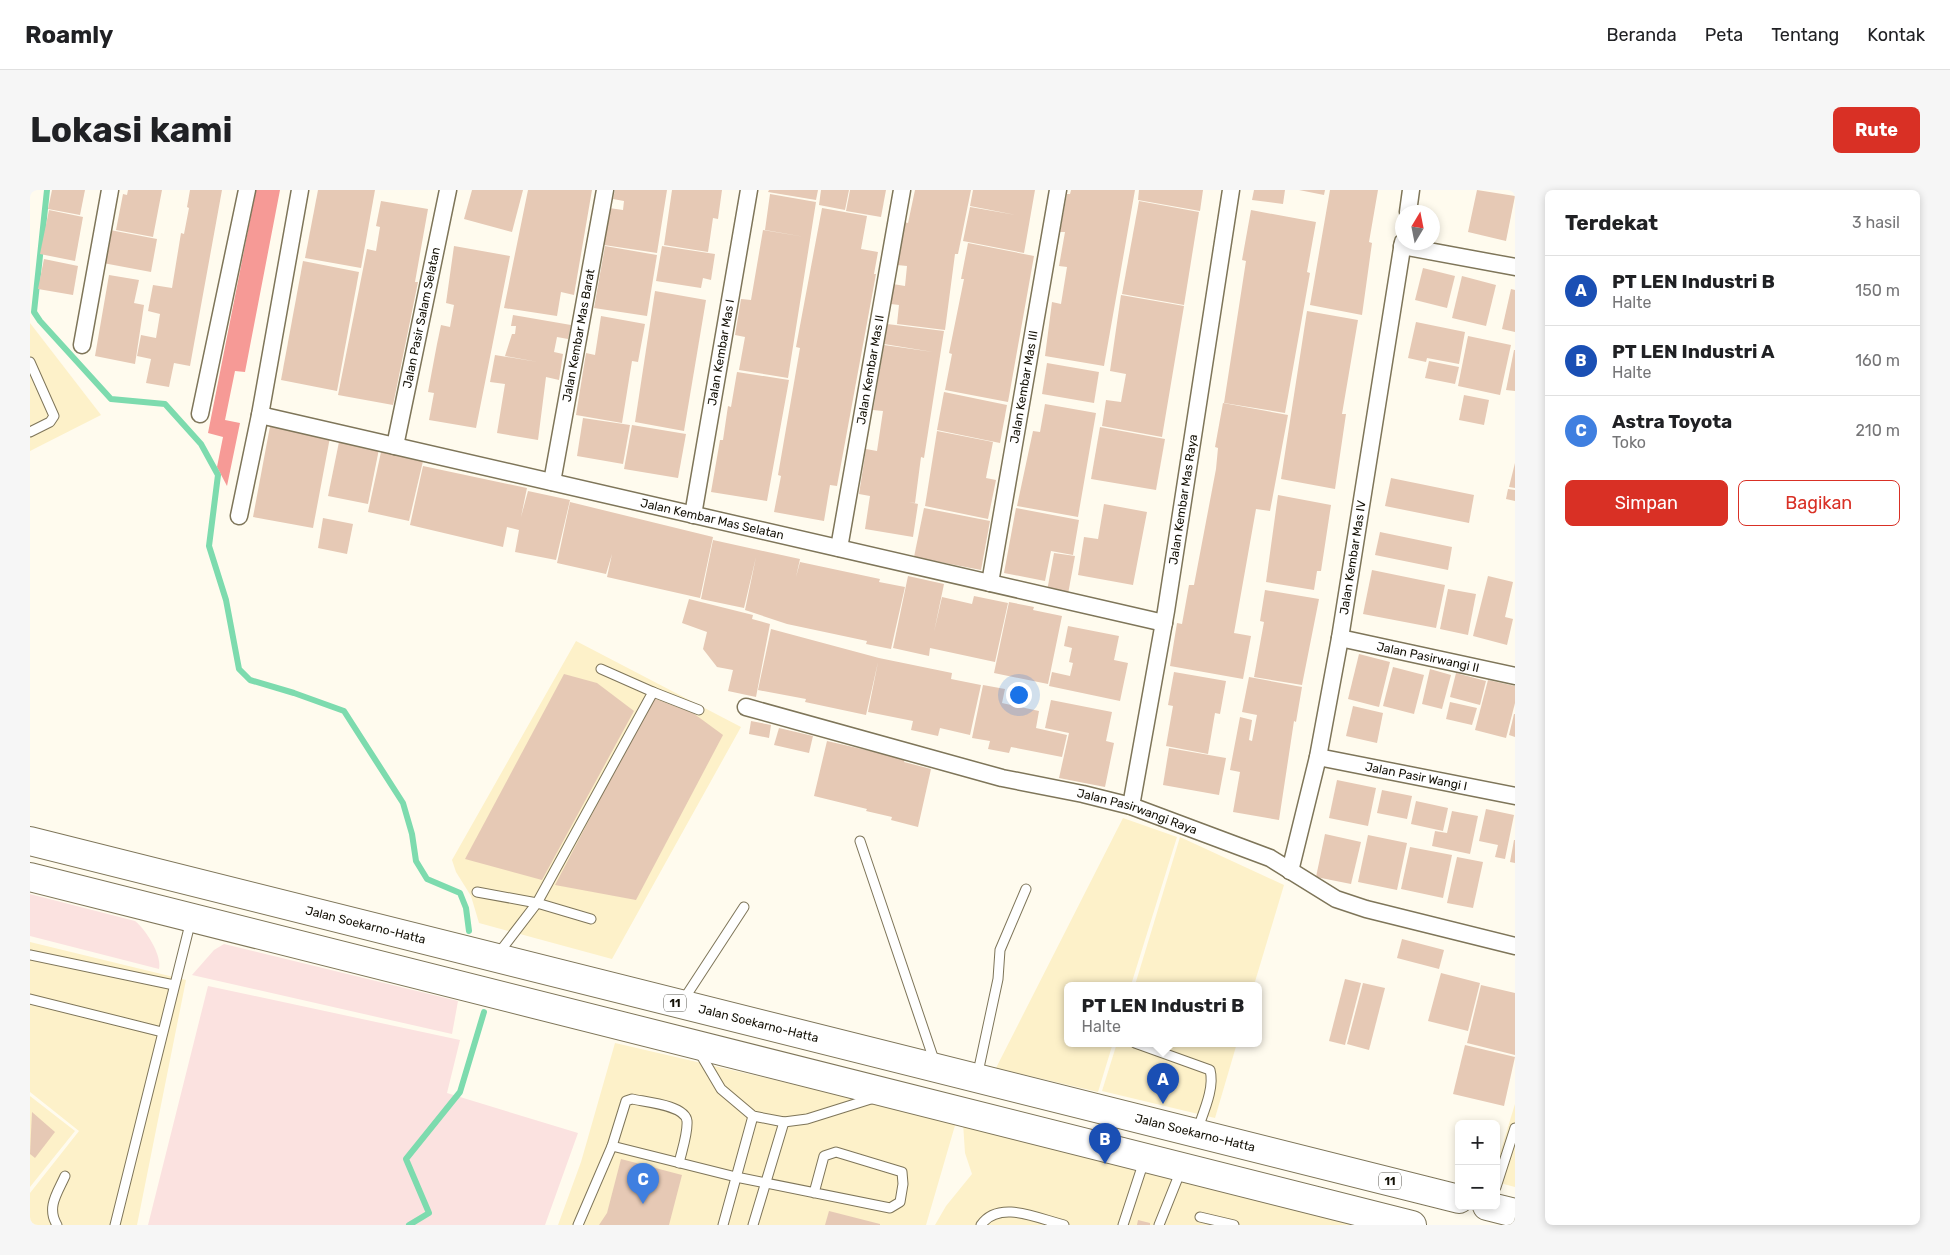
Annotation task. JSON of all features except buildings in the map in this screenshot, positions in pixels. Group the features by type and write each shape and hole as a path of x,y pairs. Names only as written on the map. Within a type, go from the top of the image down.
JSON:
{"highway":[{"name":"Jalan Soekarno-Hatta","path":"30,842 1455,1198"},
{"path":"30,877 1412,1225"},
{"path":"1312,1201 1321,1164"},
{"path":"1500,1209 1515,1213"}],"street":[{"path":"82,345 110,190"},
{"path":"200,414 247,190"},
{"path":"239,516 260,415 300,190"},
{"name":"Jalan Pasir Salam Selatan","path":"395,446 448,190"},
{"name":"Jalan Kembar Mas Barat","path":"552,482 605,190"},
{"name":"Jalan Kembar Mas I","path":"693,514 749,190"},
{"name":"Jalan Kembar Mas II","path":"839,548 902,190"},
{"name":"Jalan Kembar Mas III","path":"990,583 1058,190"},
{"name":"Jalan Kembar Mas Raya","path":"1130,806 1164,623 1231,190"},
{"path":"1409,205 1411,190"},
{"name":"Jalan Kembar Mas IV","path":"1290,871 1318,757 1340,638 1401,250"},
{"path":"1431,250 1515,267"},
{"name":"Jalan Kembar Mas Selatan","path":"260,415 1164,623"},
{"name":"Jalan Pasirwangi II","path":"1340,638 1515,676"},
{"name":"Jalan Pasirwangi Raya","path":"746,707 1002,778 1083,794 1130,806 1270,858 1336,899 1366,909 1515,946"},
{"name":"Jalan Pasir Wangi I","path":"1318,757 1515,796"}],"lane":[{"path":"30,362 54,416 50,422 30,432"},
{"path":"600,669 699,710"},
{"path":"495,958 537,903 653,692"},
{"path":"860,841 925,1039 937,1068"},
{"path":"976,1078 998,979 1000,950 1026,890"},
{"path":"478,892 537,903 591,918"},
{"path":"680,1004 744,907"},
{"path":"114,1225 192,918"},
{"path":"30,955 174,985"},
{"path":"30,999 162,1032"},
{"path":"695,1045 721,1089 752,1116 784,1122 808,1119 888,1094"},
{"path":"1146,1047 1210,1070 1211,1076 1207,1098 1197,1133"},
{"path":"578,1225 612,1146 626,1101 632,1099 680,1109 686,1115 687,1122 679,1163"},
{"path":"723,1225 752,1116"},
{"path":"753,1225 784,1122"},
{"path":"1500,1175 1515,1128"},
{"path":"612,1146 736,1177 814,1193 890,1208 900,1202 903,1184 902,1172 845,1154 830,1152 824,1156 814,1193"},
{"path":"1122,1225 1145,1158"},
{"path":"1159,1225 1182,1168"},
{"path":"57,1225 52,1214 53,1203 65,1176"},
{"path":"981,1225 986,1218 995,1213 1011,1212 1064,1225"},
{"path":"1200,1216 1234,1225"}],"shaded area":[{"path":"256,190 280,190 245,372 235,371 225,420 240,423 227,486 217,467 223,437 208,433"},
{"path":"30,323 101,415 30,451"},
{"path":"576,641 741,727 612,959 479,923 471,896 456,872 452,860"},
{"path":"1123,818 1177,837 1132,982 1064,982 1064,1047 1112,1047 1098,1092 996,1068"},
{"path":"1180,837 1284,885 1255,982 1136,982"},
{"path":"30,894 135,921 144,930 156,950 159,969 30,936"},
{"path":"30,942 186,980 137,1225 30,1225 30,1193 79,1131 30,1092"},
{"path":"224,944 458,1001 452,1034 192,975 214,950"},
{"path":"208,986 460,1040 447,1093 578,1133 545,1225 148,1225"},
{"path":"615,1043 956,1122 926,1225 558,1225 581,1162"},
{"path":"1116,1047 1236,1047 1215,1118 1102,1091"},
{"path":"30,1096 75,1131 30,1187"},
{"path":"1515,1104 1515,1187 1500,1183 1500,1153"},
{"path":"963,1123 1366,1225 935,1225 946,1206 972,1174 965,1153"}],"waterway":[{"path":"47,190 34,312 111,399 165,404 201,444 218,475 209,546 226,600 239,669 250,680 344,711 403,803 412,834 416,861 427,879 460,893 466,908 469,931"},
{"path":"409,1225 429,1213 406,1159 460,1092 484,1012"}],"place":[{"name":"PT LEN Industri B","path":"1163,1104"},
{"name":"PT LEN Industri A","path":"1105,1164"},
{"name":"Astra Toyota","path":"643,1204"}]}
